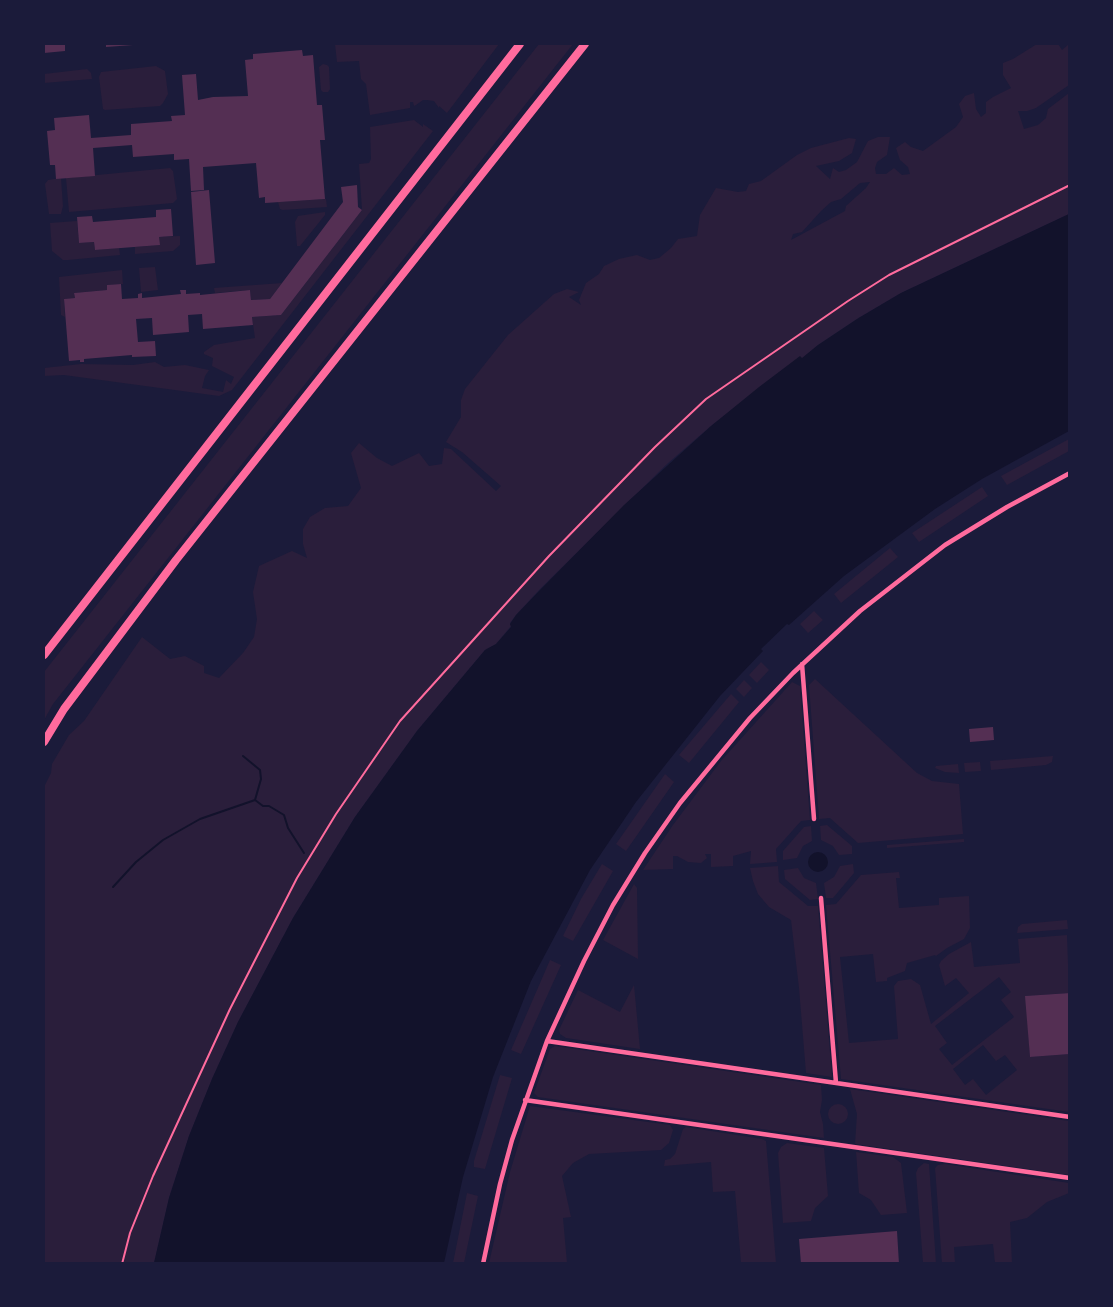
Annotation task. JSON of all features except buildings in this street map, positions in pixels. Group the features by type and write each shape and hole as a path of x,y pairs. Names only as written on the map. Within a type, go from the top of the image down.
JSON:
{"main road":[{"path":"44,655 520,44"},
{"path":"44,742 64,709 176,560 585,44"}],"street":[{"path":"483,1263 500,1184 525,1100 547,1041 603,924 656,837 696,783 728,743 802,664 873,600 945,545 1007,507 1070,473"},
{"path":"802,664 814,819"},
{"path":"821,898 836,1083"},
{"path":"547,1041 1070,1117"},
{"path":"525,1100 1070,1178"}],"lane":[{"path":"122,1263 130,1233 153,1176 240,989 297,878 336,814 400,722 549,556 655,447 706,399 889,275 1070,185"}],"shaded area":[{"path":"335,44 499,44 447,113 434,101 423,100 414,106 413,102 410,102 410,108 370,115 366,84 361,79 359,61 337,62"},
{"path":"539,44 573,44 53,704 44,720 44,672"},
{"path":"1037,44 1058,44 1062,50 1069,44 1069,85 1036,108 1018,111 1024,129 1038,125 1046,118 1048,109 1069,93 1069,214 901,293 818,345 802,359 800,357 711,426 667,464 540,589 516,615 510,623 511,626 496,644 485,650 417,731 355,817 293,918 238,1022 189,1136 169,1198 154,1263 44,1264 44,787 51,773 52,764 69,735 84,721 142,637 170,659 185,656 204,666 204,673 219,678 243,653 254,637 257,619 253,592 259,566 292,551 307,558 303,544 303,529 310,517 325,508 348,506 361,488 351,453 359,443 377,458 392,466 419,453 429,466 442,464 444,448 451,449 496,491 501,486 462,452 446,442 461,417 461,400 465,389 508,335 554,294 567,289 579,292 569,297 581,305 579,300 586,283 599,274 604,266 619,259 637,255 650,260 659,258 678,239 697,236 700,215 716,188 746,191 749,184 761,181 797,155 811,148 849,138 856,139 852,153 839,161 816,166 830,179 833,168 839,172 857,162 868,141 878,137 890,137 887,155 877,162 876,174 886,174 894,168 902,175 910,174 908,167 900,160 896,148 905,142 923,151 956,127 963,117 959,104 965,96 974,93 976,109 981,117 986,113 986,102 1011,88 1003,75 1003,63","holes":["870,182 846,206 845,211 791,240 793,234 802,232 831,202 841,199 860,183"]},
{"path":"323,64 329,67 330,89 328,92 321,90 319,67"},
{"path":"156,66 165,71 168,94 160,106 103,109 99,77 101,72"},
{"path":"87,69 92,79 44,83 44,74"},
{"path":"414,120 433,131 232,390 219,396 64,375 44,376 44,368 81,364 133,365 155,362 164,367 185,365 209,370 202,388 223,392 226,380 231,384 234,377 212,366 213,358 204,352 214,345 255,338 252,317 281,315 362,210 359,164 369,163 371,159 370,127"},
{"path":"170,168 173,171 177,199 173,203 69,212 66,178"},
{"path":"61,178 63,206 61,214 49,214 45,184 48,180"},
{"path":"326,199 327,207 283,210 280,209 278,202"},
{"path":"325,212 300,246 297,246 295,222 298,216"},
{"path":"1069,214 1069,431 982,479 935,509 844,576 789,625 787,624 761,649 763,651 720,696 636,802 590,870 531,981 493,1077 463,1177 444,1263 154,1263 169,1198 189,1136 238,1022 293,918 355,817 417,731 485,650 496,644 511,627 510,624 516,615 624,505 711,426 800,356 802,358 857,319 901,293"},
{"path":"77,221 79,243 94,242 95,250 119,248 120,255 63,260 52,251 50,223"},
{"path":"180,236 180,245 173,251 135,254 135,247 159,245 159,237"},
{"path":"155,267 158,290 141,292 139,268"},
{"path":"122,270 123,284 107,285 107,290 74,293 75,298 64,299 65,317 61,315 59,277"},
{"path":"282,283 270,299 251,300 250,290 215,293 214,288"},
{"path":"1069,439 1069,451 1007,485 1001,476"},
{"path":"982,487 988,496 919,542 912,533"},
{"path":"890,548 898,557 841,603 834,594"},
{"path":"814,611 823,620 808,633 800,624"},
{"path":"761,662 769,670 757,683 749,675"},
{"path":"815,679 917,773 932,781 959,784 963,834 858,843 830,818 819,819 809,685"},
{"path":"744,680 752,688 744,697 736,689"},
{"path":"792,682 800,686 810,820 801,821 776,849 777,862 750,864 751,851 733,856 733,866 711,867 711,854 705,854 707,858 701,863 688,862 673,856 673,869 643,870 721,761"},
{"path":"731,694 739,702 689,763 679,755"},
{"path":"1053,756 1052,762 1046,765 991,770 990,761"},
{"path":"980,762 981,771 965,772 964,763"},
{"path":"958,764 959,773 945,772 935,768 936,766"},
{"path":"665,774 674,782 626,851 616,844"},
{"path":"827,825 852,846 852,854 839,855 833,846 821,840 820,826"},
{"path":"811,826 812,841 803,846 797,858 783,860 783,851 804,827"},
{"path":"964,839 964,842 887,848 887,845"},
{"path":"814,852 822,852 828,858 828,866 822,872 814,872 808,866 808,858"},
{"path":"602,864 613,871 573,941 563,936"},
{"path":"853,864 854,873 833,898 826,898 824,883 834,877 840,866"},
{"path":"778,866 779,882 808,906 818,906 832,1077 806,1073 791,920 769,907 758,894 750,868"},
{"path":"798,868 804,878 816,883 818,899 810,900 785,879 784,870"},
{"path":"899,872 900,878 896,878 899,908 939,905 939,898 969,896 970,928 964,939 936,956 907,963 905,971 887,978 887,981 876,982 873,954 840,957 849,1043 898,1039 894,986 898,981 911,979 920,985 931,1024 969,993 956,978 945,986 939,965 949,954 971,942 974,967 1020,963 1018,939 1067,935 1069,993 1026,996 1030,1057 1069,1054 1069,1112 841,1079 826,905 836,904 861,875","holes":["999,977 1011,992 1001,1000 1014,1017 952,1065 939,1049 947,1043 935,1026","983,1045 996,1061 1005,1055 1017,1070 986,1095 973,1079 965,1085 953,1069"]},
{"path":"634,884 637,888 638,959 603,940"},
{"path":"1067,920 1068,929 1017,933 1018,927 1022,924"},
{"path":"550,960 561,965 521,1054 511,1050"},
{"path":"634,985 640,1049 566,1038 560,1034 559,1030 578,990 620,1012"},
{"path":"555,1046 821,1085 820,1112 824,1138 538,1097 534,1093 550,1049"},
{"path":"500,1075 512,1078 485,1169 474,1167 474,1161"},
{"path":"850,1089 1069,1121 1069,1175 855,1144 857,1114"},
{"path":"838,1104 845,1107 848,1114 845,1121 838,1124 831,1121 828,1114 831,1107"},
{"path":"530,1106 670,1125 673,1130 669,1143 661,1150 589,1154 573,1163 562,1176 571,1217 563,1218 567,1263 489,1263 510,1172"},
{"path":"686,1127 766,1141 776,1263 741,1263 735,1191 713,1192 711,1162 664,1166 665,1160 675,1154 683,1129"},
{"path":"787,1143 824,1148 828,1196 815,1208 811,1221 783,1223 778,1153"},
{"path":"856,1152 893,1157 901,1163 907,1213 881,1215 871,1200 859,1193"},
{"path":"924,1163 929,1164 936,1263 923,1263 916,1173"},
{"path":"945,1164 1069,1183 1069,1193 1047,1202 1027,1218 1010,1222 1012,1263 995,1263 993,1244 954,1247 955,1263 942,1263 935,1168"},
{"path":"467,1193 478,1196 464,1263 453,1263"}],"waterway":[{"path":"243,756 260,770 261,779 255,800 284,815 288,828 304,853"},
{"path":"113,887 136,862 163,840 200,819 255,800"}]}
